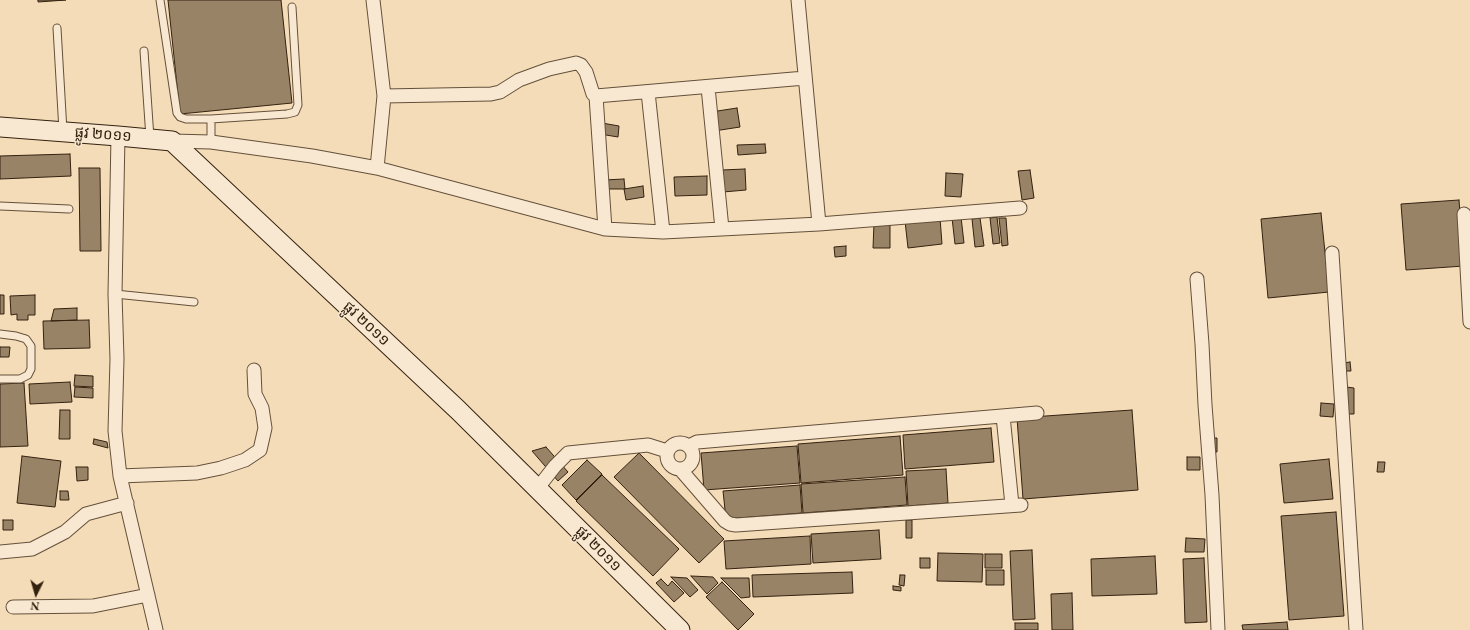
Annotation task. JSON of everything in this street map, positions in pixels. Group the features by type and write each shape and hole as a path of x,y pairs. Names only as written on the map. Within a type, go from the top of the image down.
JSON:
{"main road":[{"name":"ផ្លូវ ២០១១","path":"0,127 150,138 172,141 458,410 680,630"}],"street":[{"path":"373,0 384,96 377,168"},
{"path":"798,0 819,224"},
{"path":"384,96 491,94 500,92 509,85 534,73 549,68 576,63 584,67 592,92 596,96 605,229"},
{"path":"596,96 805,78"},
{"path":"708,87 722,229"},
{"path":"648,92 663,232"},
{"path":"118,136 115,294 117,359 115,431 120,476 156,630"},
{"path":"172,141 211,142 312,156 377,168 605,229 663,232 819,224 1020,208"},
{"path":"1464,214 1470,322"},
{"path":"1332,253 1356,630"},
{"path":"1197,279 1212,495 1218,630"},
{"path":"120,476 197,473 221,468 245,460 260,450 265,428 262,408 255,394 254,370"},
{"path":"689,446 697,442 1036,414"},
{"path":"680,469 725,521 736,525 1016,505 1004,416"},
{"path":"676,443 689,446 693,454 691,463 688,466 676,469 669,464 666,456 669,448 676,443"},
{"path":"537,489 554,466 568,453 648,445 667,452"},
{"path":"0,552 32,550 65,532 86,514 127,503"},
{"path":"13,607 93,606 148,595"}],"lane":[{"path":"160,0 177,113 180,117 186,119 211,119 288,114 295,112 298,105 292,7"},
{"path":"57,28 64,132"},
{"path":"144,52 150,138"},
{"path":"211,119 211,142"},
{"path":"0,206 69,209"},
{"path":"115,294 194,302"},
{"path":"0,334 26,338 30,346 31,369 28,375 20,379 0,379"}],"building":[{"path":"38,0 66,0 38,2"},
{"path":"168,0 281,0 292,103 180,114"},
{"path":"737,108 740,127 714,131 711,112"},
{"path":"602,123 619,126 618,137 600,134"},
{"path":"765,144 766,153 738,155 737,145"},
{"path":"70,154 71,176 0,179 0,156"},
{"path":"79,168 100,168 101,251 80,251"},
{"path":"745,169 746,190 723,192 722,170"},
{"path":"1030,170 1034,198 1022,200 1018,171"},
{"path":"946,173 963,174 961,197 945,196"},
{"path":"707,176 707,195 675,196 674,177"},
{"path":"624,179 625,189 604,189 604,180"},
{"path":"643,186 644,197 626,200 624,189"},
{"path":"1459,200 1464,266 1406,270 1401,204"},
{"path":"1321,213 1329,292 1268,298 1261,219"},
{"path":"961,217 964,243 955,244 952,218"},
{"path":"997,217 1000,243 993,244 990,218"},
{"path":"940,218 942,244 908,248 905,221"},
{"path":"980,218 984,246 975,247 972,219"},
{"path":"999,218 1006,218 1008,245 1002,246"},
{"path":"874,223 890,224 890,248 873,248"},
{"path":"846,246 846,256 835,257 834,247"},
{"path":"0,295 4,295 4,314 0,314"},
{"path":"35,295 35,315 28,315 28,320 17,320 17,314 11,315 10,296"},
{"path":"77,308 77,320 51,321 54,309"},
{"path":"89,320 90,348 44,349 43,321"},
{"path":"0,347 10,347 9,357 0,357"},
{"path":"1350,362 1351,371 1344,371 1344,363"},
{"path":"75,375 93,376 93,387 74,386"},
{"path":"70,382 72,402 30,404 29,384"},
{"path":"24,383 28,446 0,447 0,384"},
{"path":"75,387 93,388 93,398 74,397"},
{"path":"1346,387 1354,388 1354,414 1345,414"},
{"path":"1321,403 1334,404 1333,417 1320,416"},
{"path":"60,410 70,410 70,439 59,439"},
{"path":"1132,410 1138,490 1023,499 1017,418"},
{"path":"991,428 994,462 905,469 903,435"},
{"path":"900,436 903,475 801,483 798,444"},
{"path":"1213,438 1217,438 1217,452 1212,452"},
{"path":"94,439 107,442 108,448 93,444"},
{"path":"797,446 800,483 704,490 701,453"},
{"path":"546,447 568,472 558,481 532,451"},
{"path":"639,453 724,539 699,563 614,477"},
{"path":"22,456 61,461 55,507 17,503"},
{"path":"1187,457 1200,457 1200,470 1187,470"},
{"path":"1329,459 1333,499 1284,503 1280,464"},
{"path":"587,460 602,474 576,500 562,485"},
{"path":"1378,462 1385,462 1384,472 1377,472"},
{"path":"76,467 88,467 88,480 77,481"},
{"path":"946,469 948,503 908,506 906,471"},
{"path":"602,475 679,549 653,576 576,501"},
{"path":"905,477 907,505 803,513 801,484"},
{"path":"800,485 802,513 726,519 723,491"},
{"path":"60,491 68,491 69,500 60,500"},
{"path":"1336,512 1344,616 1289,620 1281,516"},
{"path":"3,520 13,520 13,530 3,530"},
{"path":"906,520 912,520 912,538 906,538"},
{"path":"879,530 881,559 813,563 811,534"},
{"path":"810,536 811,564 726,569 724,541"},
{"path":"1186,538 1205,539 1204,552 1185,552"},
{"path":"1032,550 1035,619 1013,620 1010,551"},
{"path":"938,553 983,554 982,582 937,581"},
{"path":"985,554 1002,554 1002,568 985,568"},
{"path":"1155,556 1157,594 1092,596 1091,559"},
{"path":"920,558 930,558 930,568 920,568"},
{"path":"1204,558 1207,622 1185,623 1183,559"},
{"path":"986,570 1004,570 1004,585 986,585"},
{"path":"852,572 853,593 753,597 752,575"},
{"path":"900,575 905,575 904,586 899,585"},
{"path":"691,576 713,577 718,583 707,594"},
{"path":"671,577 687,578 698,590 690,597"},
{"path":"721,578 749,578 750,597 741,598"},
{"path":"661,579 668,586 672,581 684,593 674,602 656,583"},
{"path":"722,582 754,614 738,630 706,597"},
{"path":"893,586 901,587 901,591 893,590"},
{"path":"1072,593 1073,630 1052,630 1051,594"},
{"path":"1287,622 1288,630 1243,630 1242,625"},
{"path":"1015,623 1038,623 1038,630 1015,630"}]}
